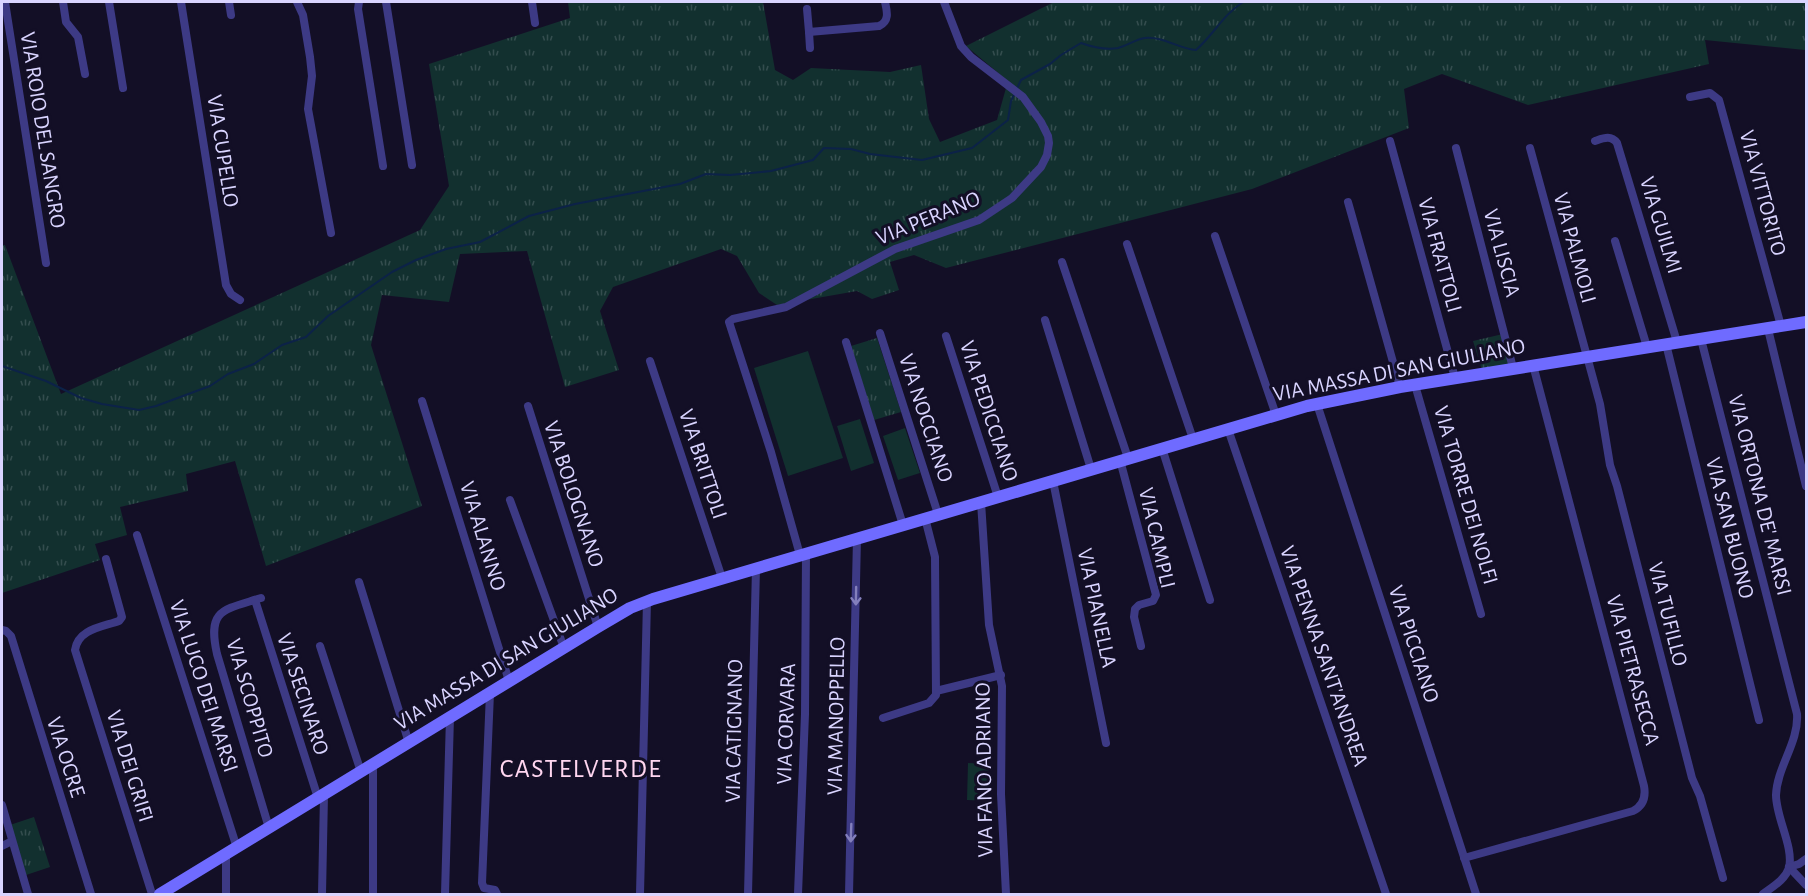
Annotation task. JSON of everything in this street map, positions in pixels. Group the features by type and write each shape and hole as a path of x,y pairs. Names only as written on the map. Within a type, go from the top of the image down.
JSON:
{"street":[{"name":"VIA ROIO DEL SANGRO","path":"5,2 46,263"},
{"path":"63,2 66,22 78,38 85,74"},
{"path":"109,2 123,88"},
{"name":"VIA CUPELLO","path":"181,2 226,287 240,300"},
{"path":"229,2 231,15"},
{"path":"297,2 303,15 310,57 312,76 308,109 331,233"},
{"path":"359,2 358,9 383,166"},
{"path":"386,2 412,165"},
{"path":"532,2 535,23"},
{"path":"809,32 881,26 887,19 885,2"},
{"name":"VIA PERANO","path":"729,324 733,319 789,306 888,252 979,220 1011,198 1039,170 1046,158 1048,146 1048,136 1043,126 1027,101 1016,90 971,57 961,46 944,2"},
{"path":"807,9 810,48"},
{"name":"VIA VITTORITO","path":"1690,97 1707,93 1716,96 1719,100 1781,326"},
{"name":"VIA GUILMI","path":"1595,141 1608,137 1617,143 1672,343"},
{"name":"VIA FRATTOLI","path":"1389,141 1455,378"},
{"name":"VIA LISCIA","path":"1456,147 1514,368"},
{"name":"VIA PALMOLI","path":"1530,148 1586,357"},
{"path":"1348,202 1400,387"},
{"path":"1215,236 1276,415"},
{"path":"1615,241 1647,347"},
{"path":"1126,244 1193,439"},
{"path":"1062,262 1124,459"},
{"path":"1045,320 1091,469"},
{"name":"VIA MASSA DI SAN GIULIANO","path":"160,894 175,890 226,854 598,627 647,601 1317,404 1400,387 1806,322"},
{"name":"VIA CORVARA","path":"729,324 742,358 803,554 805,714 798,894"},
{"path":"1768,329 1806,486"},
{"name":"VIA NOCCIANO","path":"880,333 938,514"},
{"name":"VIA PEDICCIANO","path":"946,336 998,497"},
{"name":"VIA ORTONA DE' MARSI","path":"1701,339 1797,714 1797,728 1780,772 1776,792 1789,867"},
{"path":"846,342 903,525"},
{"name":"VIA SAN BUONO","path":"1672,343 1759,720"},
{"name":"VIA TUFILLO","path":"1586,357 1601,408 1611,470 1692,778 1701,799 1723,878"},
{"name":"VIA BRITTOLI","path":"650,361 722,578"},
{"name":"VIA PIETRASECCA","path":"1464,858 1633,812 1642,804 1645,792 1533,365"},
{"name":"VIA TORRE DEI NOLFI","path":"1415,385 1481,615"},
{"name":"VIA ALANNO","path":"422,401 509,681"},
{"name":"VIA PICCIANO","path":"1317,404 1476,894"},
{"name":"VIA BOLOGNANO","path":"528,406 598,627"},
{"name":"VIA PENNA SANT'ANDREA","path":"1228,429 1386,894"},
{"path":"1162,448 1210,600"},
{"name":"VIA CAMPLI","path":"1124,459 1156,595 1153,602 1138,605 1135,609 1134,617 1141,646"},
{"name":"VIA PIANELLA","path":"1053,481 1106,743"},
{"path":"510,500 564,648"},
{"name":"VIA FANO ADRIANO","path":"981,502 988,622 1001,675 1000,794 1006,894"},
{"path":"883,718 929,703 936,691 935,558 925,518"},
{"name":"VIA LUCO DEI MARSI","path":"137,535 237,848"},
{"name":"VIA MANOPPELLO","path":"849,894 857,538"},
{"name":"VIA DEI GRIFI","path":"106,559 122,617 119,621 82,634 75,648 152,894"},
{"name":"VIA CATIGNANO","path":"748,894 756,568"},
{"path":"359,582 409,743"},
{"name":"VIA SECINARO","path":"258,599 321,797 322,894"},
{"name":"VIA SCOPPITO","path":"258,599 226,609 214,623 213,632 217,654 269,828"},
{"path":"640,894 647,601"},
{"name":"VIA OCRE","path":"4,631 10,636 91,894"},
{"path":"320,646 361,772"},
{"path":"936,691 1001,675"},
{"path":"490,693 482,883 484,888 495,890 497,894"},
{"path":"445,894 450,717"},
{"path":"373,765 373,894"},
{"path":"2,805 28,894"},
{"path":"2,846 12,841"},
{"path":"226,854 226,894"},
{"path":"1763,894 1782,879 1789,867 1800,864 1806,859"},
{"path":"1789,867 1806,885"}],"green space":[{"path":"568,2 763,2 775,70 793,80 811,68 890,72 921,65 929,119 940,142 997,120 1008,81 966,46 1054,2 1806,2 1806,58 1805,50 1705,40 1709,64 1528,105 1442,74 1404,89 1409,128 1252,189 946,268 914,255 890,262 899,290 872,299 857,291 777,305 759,293 737,256 721,249 613,287 600,311 619,370 565,387 527,251 460,254 449,302 382,295 371,345 422,506 266,566 235,461 186,474 188,491 120,507 127,535 95,544 100,560 2,593 2,245 5,245 61,394 420,230 449,186 429,64 570,18"},
{"path":"1503,334 1510,364 1482,370 1473,341"},
{"path":"877,338 901,412 874,420 851,346"},
{"path":"808,351 843,458 788,476 754,368"},
{"path":"860,419 874,463 851,471 837,426"},
{"path":"905,428 920,473 898,480 883,436"},
{"path":"968,763 989,764 988,801 967,800"},
{"path":"34,817 50,867 26,875 10,825"}],"waterway":[{"path":"2,366 46,381 81,398 102,404 139,410 156,406 210,386 228,374 254,364 282,345 306,337 328,316 392,272 446,249 480,242 529,216 575,204 680,184 706,174 730,175 771,171 813,160 824,148 851,149 870,154 922,160 972,148 1008,120 1011,101 1021,80 1081,43 1113,49 1151,38 1196,50 1243,2"}],"district":[{"name":"CASTELVERDE","path":"581,769"}]}
